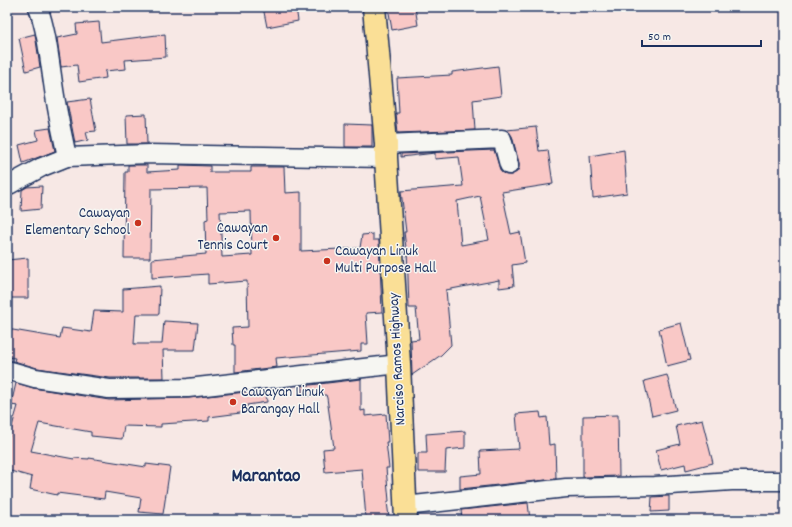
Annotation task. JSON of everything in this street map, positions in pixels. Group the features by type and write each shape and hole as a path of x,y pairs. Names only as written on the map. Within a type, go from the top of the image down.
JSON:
{"highway":[{"name":"Narciso Ramos Highway","path":"374,7 386,151 399,364 406,513"}],"street":[{"path":"38,7 49,53 55,97 68,157"},
{"path":"7,186 42,168 68,157 149,154 386,151 502,139 509,166"},
{"path":"7,370 35,378 109,389 188,388 399,364"},
{"path":"406,513 566,488 655,486 732,481 785,481"}],"building":[{"path":"263,7 296,7 298,21 267,27"},
{"path":"388,7 415,7 418,25 392,30"},
{"path":"99,22 101,42 165,34 166,57 125,60 126,69 105,71 106,78 79,82 77,65 61,67 57,38 77,34 76,24"},
{"path":"35,34 40,67 26,71 19,38"},
{"path":"498,66 501,96 473,100 475,130 398,133 396,113 399,113 397,78 452,75 452,72"},
{"path":"90,99 96,131 86,132 88,140 75,143 67,102"},
{"path":"146,114 147,144 127,144 126,115"},
{"path":"345,124 372,125 372,147 345,147"},
{"path":"536,127 539,151 548,150 553,184 502,192 511,234 520,232 525,263 512,265 514,286 499,288 499,280 446,290 451,345 441,355 412,375 411,340 419,339 416,308 409,308 407,248 404,232 406,232 401,191 463,186 459,157 435,159 435,153 401,157 401,154 494,150 501,172 506,175 511,175 517,172 519,163 512,136 507,130","holes":["480,196 489,240 461,245 457,201"]},
{"path":"50,128 55,151 23,163 19,145 38,140 36,130"},
{"path":"624,150 627,193 593,198 590,156"},
{"path":"128,165 147,165 147,172 180,170 180,165 210,166 210,172 251,172 251,167 284,167 285,193 301,192 301,251 360,248 362,235 373,234 373,240 379,240 382,312 366,313 368,344 361,344 361,351 276,358 277,367 235,372 235,345 233,345 232,328 248,327 247,281 208,284 208,274 152,278 152,259 206,254 205,220 208,219 207,188 151,189 150,258 124,258 125,172 128,172","holes":["251,211 252,255 222,257 220,212"]},
{"path":"42,186 41,209 21,211 22,190 27,187"},
{"path":"28,258 28,298 7,298 7,260"},
{"path":"160,286 159,314 136,314 134,344 162,344 164,321 198,323 195,350 163,350 164,378 110,378 37,368 14,361 15,358 7,357 7,329 60,338 62,328 91,332 94,311 123,312 123,289"},
{"path":"681,323 690,360 667,366 659,329"},
{"path":"667,375 676,410 652,416 644,381"},
{"path":"361,379 361,411 365,410 365,416 386,414 388,442 386,442 389,468 386,468 389,517 366,519 362,469 325,472 323,449 334,448 327,398 326,395 302,396 302,386"},
{"path":"16,383 33,388 109,400 188,398 266,390 267,402 247,405 248,412 209,417 209,421 161,424 161,427 124,426 122,439 91,436 91,432 39,423 31,451 74,459 89,458 146,467 146,464 170,467 163,514 139,512 141,498 105,492 104,499 57,493 57,495 30,489 32,477 7,470 7,443 18,406 11,405"},
{"path":"540,412 541,418 547,417 549,445 555,444 556,479 460,489 460,476 481,474 480,451 519,449 516,414"},
{"path":"618,415 619,476 583,477 583,416"},
{"path":"702,420 713,463 686,470 685,464 661,470 656,450 680,444 676,426"},
{"path":"465,431 465,448 446,450 445,472 418,472 418,453 427,453 426,434"},
{"path":"669,496 669,511 651,512 652,497"},
{"path":"528,503 530,520 462,520 461,510"}],"place":[{"name":"Cawayan Elementary School","path":"138,223"},
{"name":"Cawayan Tennis Court","path":"276,238"},
{"name":"Cawayan Linuk Multi Purpose Hall","path":"327,261"},
{"name":"Cawayan Linuk Barangay Hall","path":"233,402"}],"district":[{"name":"Marantao","path":"266,477"}]}
